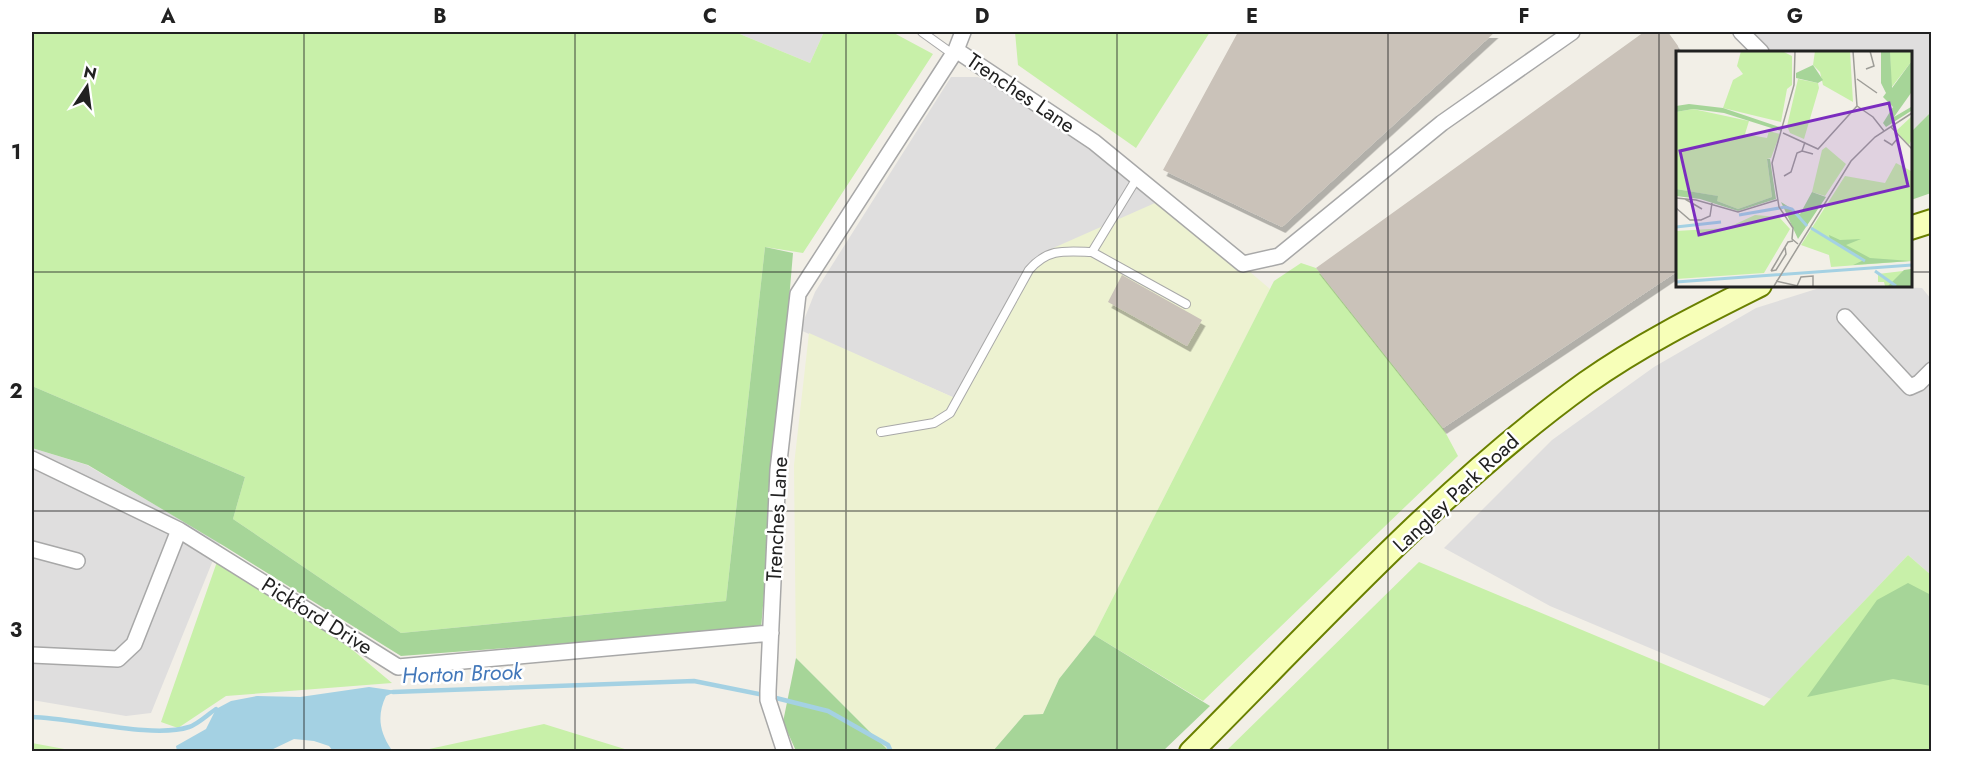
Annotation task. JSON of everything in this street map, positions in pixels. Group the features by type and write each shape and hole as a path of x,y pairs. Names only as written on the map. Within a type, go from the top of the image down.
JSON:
{"main road":[{"path":"1912,228 1932,221"},
{"name":"Langley Park Road","path":"1191,752 1418,527 1512,440 1587,382 1662,334 1758,286"}],"street":[{"path":"955,52 963,32"},
{"name":"Trenches Lane","path":"785,752 768,695 778,470 798,294 955,52 1094,142 1244,264 1279,256 1442,123 1572,32"},
{"path":"1741,32 1760,51"},
{"path":"1845,317 1910,387 1932,370"},
{"name":"Pickford Drive","path":"32,459 179,530 398,667 771,633"},
{"path":"32,655 118,658 134,644 179,530"},
{"path":"32,549 77,561"}],"lane":[{"path":"922,32 955,52"},
{"path":"1092,252 1137,178"},
{"path":"881,432 934,423 950,413 1029,270 1041,256 1063,251 1092,252 1186,304"}],"shaded area":[{"path":"735,32 824,32 810,63"},
{"path":"1754,32 1931,32 1931,112 1912,131 1912,51 1771,51"},
{"path":"951,77 978,77 1013,94 1164,199 957,399 800,330 815,292"},
{"path":"1826,286 1922,288 1931,299 1931,575 1908,555 1771,699 1550,606 1444,548 1552,440 1654,367 1756,308"},
{"path":"32,448 87,465 220,543 151,713 126,716 32,700"}],"green space":[{"path":"32,32 735,32 810,63 824,32 892,32 933,54 803,253 765,247 726,601 401,633 233,519 245,477 32,386"},
{"path":"1015,32 1210,32 1136,148 1018,65"},
{"path":"1931,112 1931,193 1912,200 1912,131"},
{"path":"1164,199 1270,289 1094,635 1059,679 1043,714 1024,715 993,751 889,751 796,658 794,465 809,333 957,399 1042,253"},
{"path":"765,247 793,253 761,629 401,656 88,465 32,448 32,386 245,477 233,519 401,633 726,601"},
{"path":"1301,263 1316,268 1443,428 1458,456 1203,701 1094,635 1274,281"},
{"path":"1908,555 1931,575 1931,751 1225,752 1419,562 1764,706"},
{"path":"219,556 336,636 392,683 226,696 178,728 161,722"},
{"path":"1908,583 1931,595 1931,686 1893,679 1807,697 1877,600"},
{"path":"1094,635 1210,706 1163,751 993,751 1024,715 1043,714 1059,679"},
{"path":"796,658 889,751 796,751 783,722"},
{"path":"544,724 631,751 420,751"},
{"path":"32,743 75,751 32,751"}],"water":[{"path":"369,687 397,691 386,696 380,716 384,736 391,749 333,751 329,746 314,741 294,739 269,751 177,751 176,746 206,729 216,709 231,701 257,696 300,697"}],"building":[{"path":"1238,32 1495,32 1282,227 1163,170"},
{"path":"1644,32 1668,32 1678,46 1678,51 1676,51 1676,272 1443,428 1316,268"},
{"path":"1122,275 1202,320 1187,346 1108,302"}],"waterway":[{"name":"Horton Brook","path":"393,692 694,681 764,695"},
{"name":"Horton Brook","path":"772,697 828,711 888,745 891,752"},
{"name":"Horton Brook","path":"32,717 155,731 189,727 216,709 218,713"}]}
